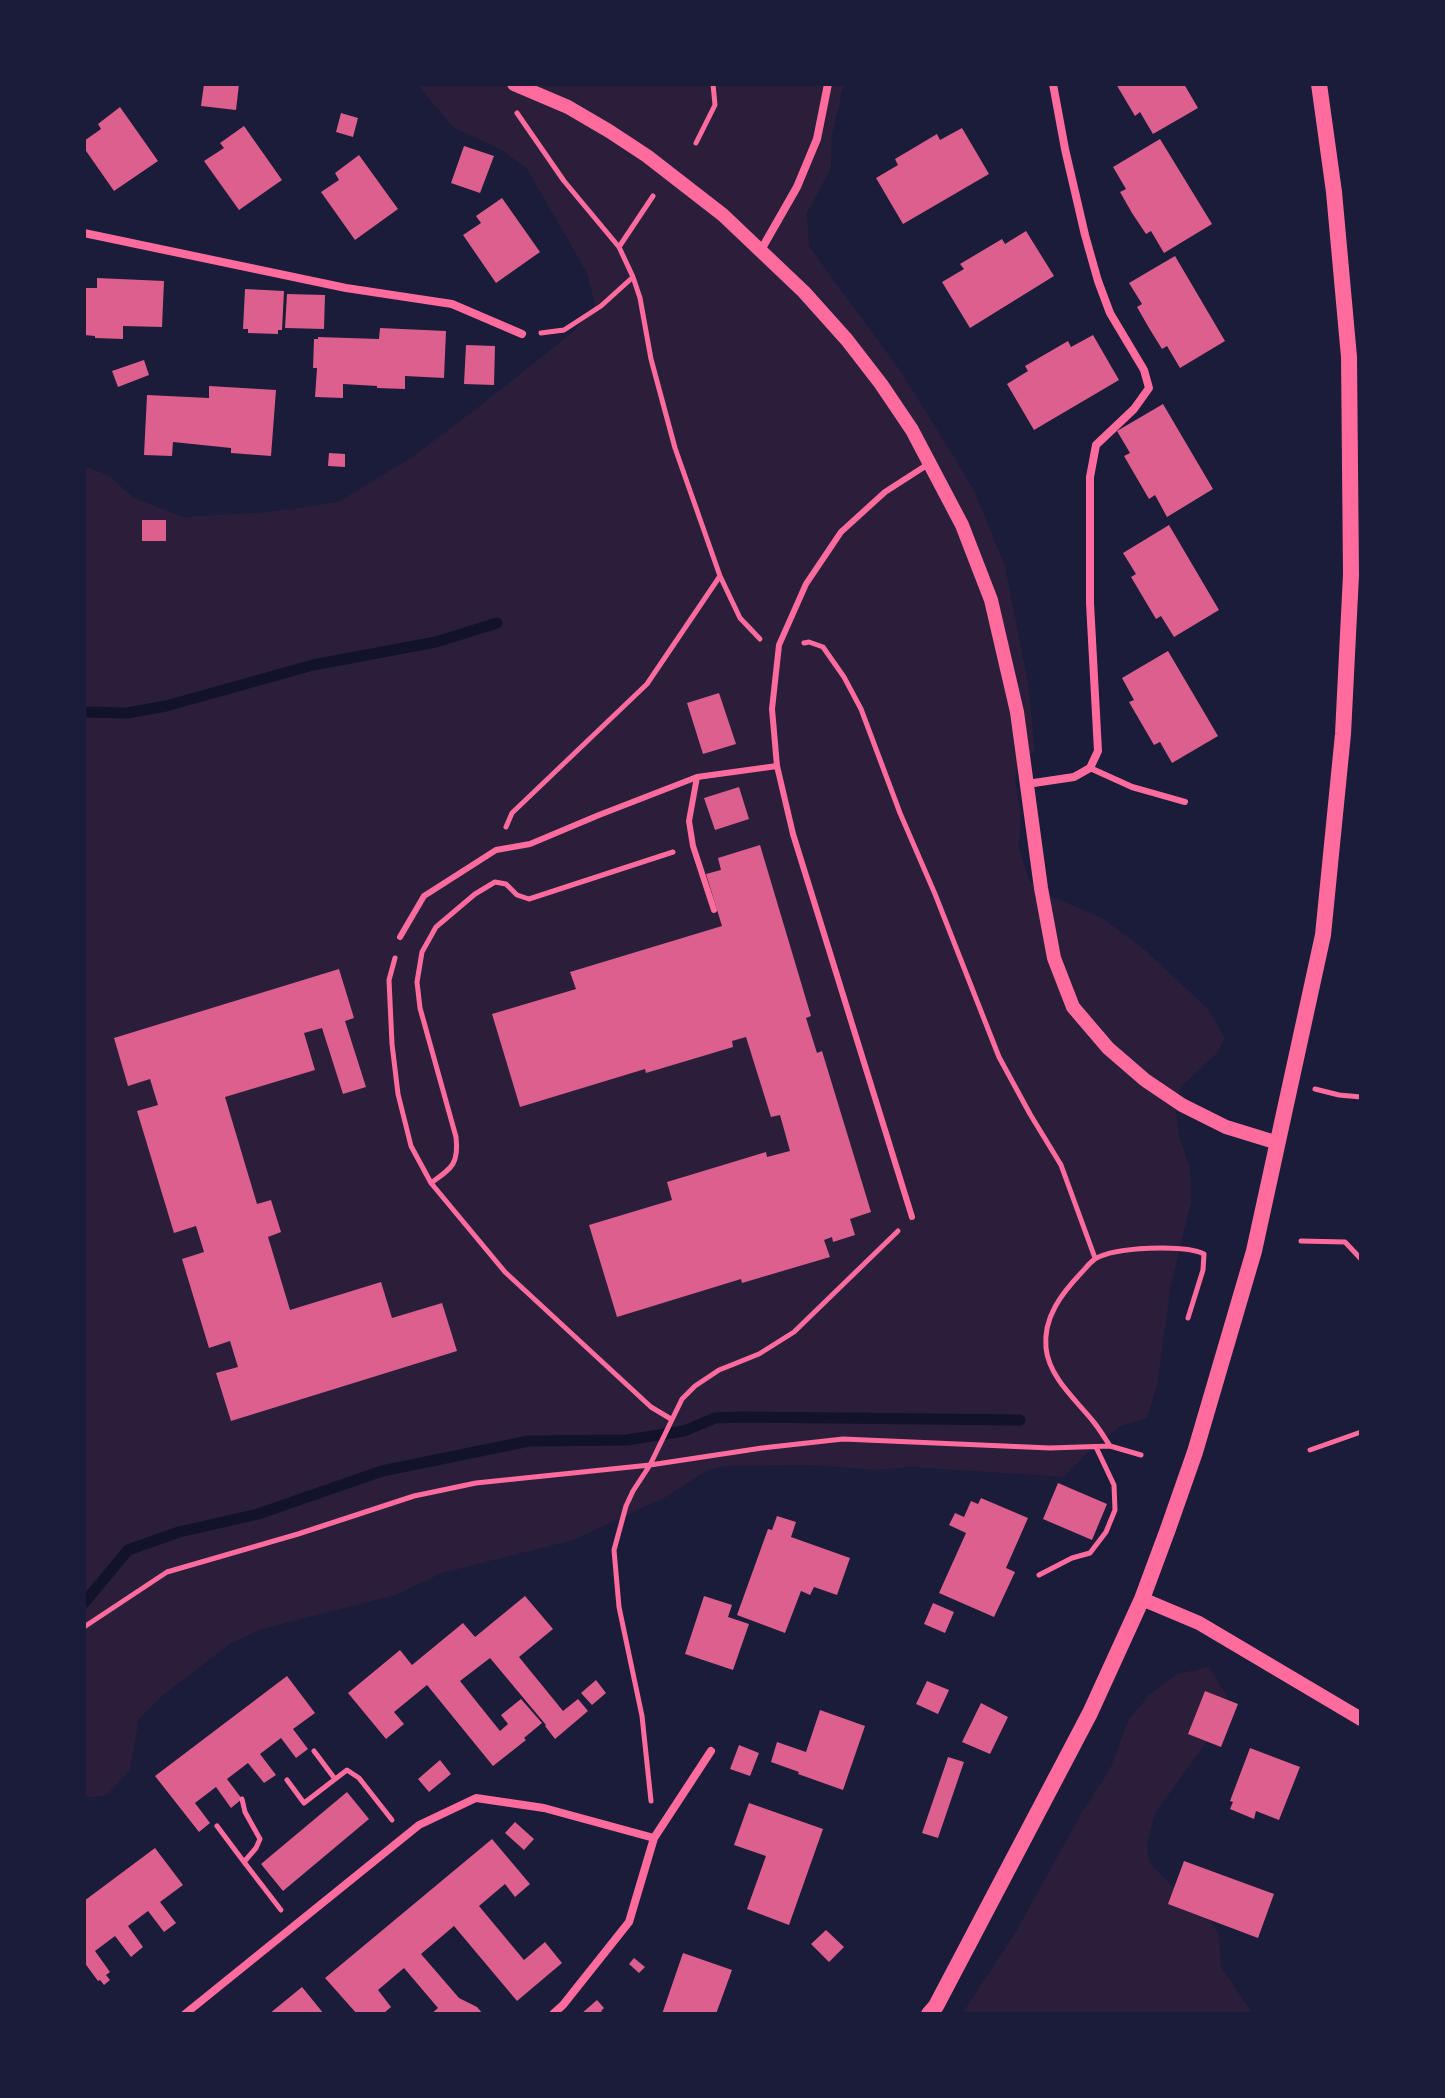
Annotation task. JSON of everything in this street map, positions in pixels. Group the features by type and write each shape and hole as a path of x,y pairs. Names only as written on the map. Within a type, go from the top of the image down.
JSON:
{"main road":[{"path":"929,2014 1090,1713 1142,1599 1195,1452 1254,1251 1323,935 1343,734 1351,575 1349,357 1334,192 1319,84"}],"street":[{"path":"514,84 568,107 647,156 723,215 804,292 881,384 912,430 962,525 991,600 1017,712 1041,888 1054,958 1073,1007 1108,1048 1145,1080 1182,1105 1226,1127 1278,1143"},
{"path":"761,250 797,187 817,139 828,84"},
{"path":"1027,784 1074,777 1090,768 1098,751 1090,603 1090,477 1096,445 1134,409 1149,388 1144,370 1110,313 1098,281 1053,84"},
{"path":"84,233 346,288 452,304 522,334"},
{"path":"1142,1599 1199,1623 1361,1719"},
{"path":"553,2014 629,1922 654,1838 711,1751"},
{"path":"185,2014 419,1825 476,1798 544,1808 654,1838"}],"lane":[{"path":"912,1217 793,834 777,766 772,709 779,645 806,584 841,532 885,492 930,463"},
{"path":"400,937 424,896 496,850 530,844 697,777 777,766"},
{"path":"1090,768 1132,787 1185,802"},
{"path":"697,777 689,821 693,846 714,910"}],"path":[{"path":"696,143 715,105 713,84"},
{"path":"515,103 517,115 538,145 619,247 633,277 675,448 720,576 740,618 761,640 779,645 809,642 823,647 850,687 999,1057 1061,1165 1095,1258"},
{"path":"619,247 653,196"},
{"path":"522,334 564,330 601,306 633,277"},
{"path":"496,850 512,813 647,684 720,576"},
{"path":"431,1183 449,1170 458,1156 456,1137 420,1008 417,982 422,952 436,927 475,894 495,882 506,884 517,895 529,899 693,846"},
{"path":"400,937 389,980 397,1081 411,1146 431,1183 505,1272 651,1407 671,1419"},
{"path":"1291,1083 1361,1097"},
{"path":"654,1838 642,1716 619,1607 614,1550 626,1506 682,1399 719,1370 759,1354 794,1332 912,1217"},
{"path":"1301,1241 1345,1242 1361,1259"},
{"path":"1110,1446 1052,1369 1046,1350 1046,1331 1063,1292 1095,1258 1128,1249 1186,1248 1204,1254 1203,1270 1188,1318"},
{"path":"1310,1450 1361,1432"},
{"path":"84,1627 167,1572 414,1496 476,1483 650,1465 843,1439 1050,1448 1110,1446 1141,1455"},
{"path":"1039,1575 1072,1558 1090,1553 1106,1532 1115,1510 1114,1485 1096,1447"},
{"path":"314,1751 335,1779"},
{"path":"287,1780 304,1803 347,1770 359,1778 404,1837"},
{"path":"242,1799 245,1812 260,1839 244,1862"},
{"path":"217,1826 293,1926"}],"shaded area":[{"path":"419,84 844,84 832,134 831,168 807,213 809,246 901,372 973,488 1005,566 1028,683 1035,751 1019,764 1015,780 1021,813 1019,848 1029,880 1041,892 1102,918 1145,950 1208,1009 1225,1038 1217,1053 1181,1087 1175,1103 1179,1136 1190,1168 1191,1202 1171,1285 1157,1386 1147,1418 1121,1426 1094,1446 1064,1477 911,1467 877,1470 809,1465 725,1466 708,1470 666,1497 573,1540 442,1573 396,1595 262,1629 231,1643 162,1696 139,1719 130,1770 107,1795 84,1798 84,466 108,475 134,498 183,517 269,512 338,502 412,457 574,331 595,305 587,273 527,169 500,149 454,128"},
{"path":"1209,1667 1227,1696 1223,1713 1206,1743 1155,1813 1147,1845 1149,1862 1172,1886 1200,1906 1219,1934 1221,1967 1253,2014 962,2014 1015,1933 1082,1812 1110,1769 1128,1721 1149,1695 1177,1674"}],"building":[{"path":"204,84 239,84 236,110 201,106"},
{"path":"1116,84 1184,84 1198,108 1153,134 1140,112 1135,116"},
{"path":"120,107 158,161 114,191 84,148 84,141 101,129 98,124"},
{"path":"341,113 358,118 353,137 336,132"},
{"path":"244,126 282,180 239,210 204,161 224,148 220,143"},
{"path":"962,128 989,174 903,224 876,178 898,165 895,159 937,134 940,140"},
{"path":"1160,139 1212,224 1164,253 1151,231 1146,234 1132,213 1120,192 1126,189 1113,167"},
{"path":"464,146 494,156 480,193 451,183"},
{"path":"359,155 398,209 355,240 321,192 339,180 335,173"},
{"path":"502,198 540,252 496,283 463,235 481,223 476,216"},
{"path":"1026,231 1054,276 970,328 942,282 964,269 960,264 1002,239 1005,244"},
{"path":"1175,256 1225,341 1180,368 1167,346 1162,349 1149,328 1137,307 1142,304 1129,283"},
{"path":"97,278 164,281 162,327 123,326 123,339 84,335 84,288 97,288"},
{"path":"245,289 284,291 282,330 278,330 278,334 248,333 248,329 243,329"},
{"path":"287,294 325,295 324,329 285,328"},
{"path":"380,328 446,331 444,378 405,376 405,389 343,384 343,398 315,397 317,368 313,368 314,339 379,339"},
{"path":"1093,335 1119,380 1034,430 1007,384 1028,371 1025,366 1068,341 1071,347"},
{"path":"466,345 495,346 494,385 464,384"},
{"path":"144,360 149,375 118,387 112,371"},
{"path":"209,386 276,390 271,456 231,453 231,448 173,442 172,456 144,455 147,395 209,398"},
{"path":"1163,404 1213,489 1167,517 1155,495 1149,499 1124,456 1130,453 1117,431"},
{"path":"329,453 345,454 345,467 328,466"},
{"path":"142,520 166,520 166,541 142,541"},
{"path":"1169,525 1219,610 1174,637 1161,616 1156,619 1131,577 1136,574 1123,553"},
{"path":"1168,651 1218,736 1172,763 1160,742 1154,745 1129,702 1134,700 1122,678"},
{"path":"719,693 736,744 703,754 687,703"},
{"path":"739,787 749,819 715,830 704,798"},
{"path":"760,845 811,1016 806,1018 817,1053 822,1051 871,1212 850,1219 855,1235 833,1242 832,1237 824,1240 830,1257 742,1283 741,1279 617,1317 589,1225 672,1200 667,1182 766,1152 767,1157 790,1151 780,1115 771,1117 746,1037 732,1041 733,1047 646,1073 645,1069 520,1107 492,1014 576,989 570,972 722,926 706,874 721,870 718,858"},
{"path":"339,969 354,1018 345,1021 366,1087 343,1094 322,1028 304,1033 315,1070 225,1097 257,1204 271,1200 281,1232 268,1237 290,1310 381,1282 392,1318 442,1303 457,1351 231,1421 216,1373 238,1367 230,1341 209,1348 182,1259 204,1252 196,1226 174,1233 137,1111 158,1105 150,1079 128,1086 114,1038"},
{"path":"1058,1483 1107,1504 1092,1540 1043,1519"},
{"path":"981,1498 1028,1518 1006,1568 1015,1572 994,1617 939,1593 966,1533 949,1525 955,1513 964,1517 971,1501 978,1504"},
{"path":"777,1516 796,1522 791,1537 850,1558 837,1595 814,1587 810,1595 801,1591 785,1633 737,1615 768,1529 772,1530"},
{"path":"525,1596 553,1629 519,1657 563,1711 578,1699 588,1711 555,1739 490,1658 460,1681 500,1731 508,1724 501,1715 521,1699 542,1723 493,1766 427,1685 394,1712 404,1724 386,1739 348,1693 400,1650 412,1665 463,1623 475,1637"},
{"path":"704,1596 732,1605 728,1617 749,1624 733,1670 685,1654"},
{"path":"933,1603 954,1612 945,1633 924,1624"},
{"path":"287,1676 315,1713 293,1729 308,1749 296,1758 281,1738 260,1754 276,1775 264,1783 248,1763 227,1779 242,1799 231,1808 216,1787 195,1803 210,1823 199,1832 155,1776"},
{"path":"596,1680 606,1693 592,1705 581,1693"},
{"path":"927,1681 949,1690 938,1714 916,1704"},
{"path":"1205,1691 1238,1704 1221,1747 1188,1734"},
{"path":"981,1703 1008,1717 990,1754 962,1742"},
{"path":"820,1710 865,1726 843,1790 771,1762 777,1742 806,1752"},
{"path":"739,1745 759,1753 750,1776 730,1769"},
{"path":"1250,1748 1300,1767 1279,1820 1256,1811 1254,1819 1230,1809 1233,1802 1230,1801"},
{"path":"948,1757 964,1762 938,1838 922,1833"},
{"path":"440,1760 451,1774 429,1792 418,1779"},
{"path":"347,1792 369,1819 283,1891 261,1864"},
{"path":"749,1803 823,1829 789,1925 747,1909 766,1856 734,1845"},
{"path":"515,1822 534,1839 524,1850 505,1833"},
{"path":"492,1839 530,1884 515,1897 505,1884 479,1906 524,1960 545,1942 562,1963 517,2001 454,1926 421,1954 459,1998 477,2007 483,2014 431,2014 438,2008 404,1968 378,1990 391,2007 383,2014 357,2014 325,1978"},
{"path":"155,1848 183,1885 160,1902 176,1923 164,1932 148,1911 128,1926 143,1947 131,1957 115,1936 95,1951 110,1972 106,1975 110,1980 104,1985 84,1962 84,1901"},
{"path":"1184,1861 1274,1894 1258,1938 1168,1904"},
{"path":"826,1930 844,1947 829,1962 811,1944"},
{"path":"683,1953 732,1970 716,2014 662,2014"},
{"path":"634,1958 645,1967 639,1973 629,1964"},
{"path":"302,1987 324,2014 269,2014"},
{"path":"597,2000 604,2008 601,2011 604,2014 581,2014"}],"waterway":[{"path":"84,712 127,713 166,706 313,665 436,642 497,623"},
{"path":"84,1603 128,1550 179,1532 258,1514 382,1471 529,1441 627,1440 684,1431 715,1418 1020,1420"}]}
